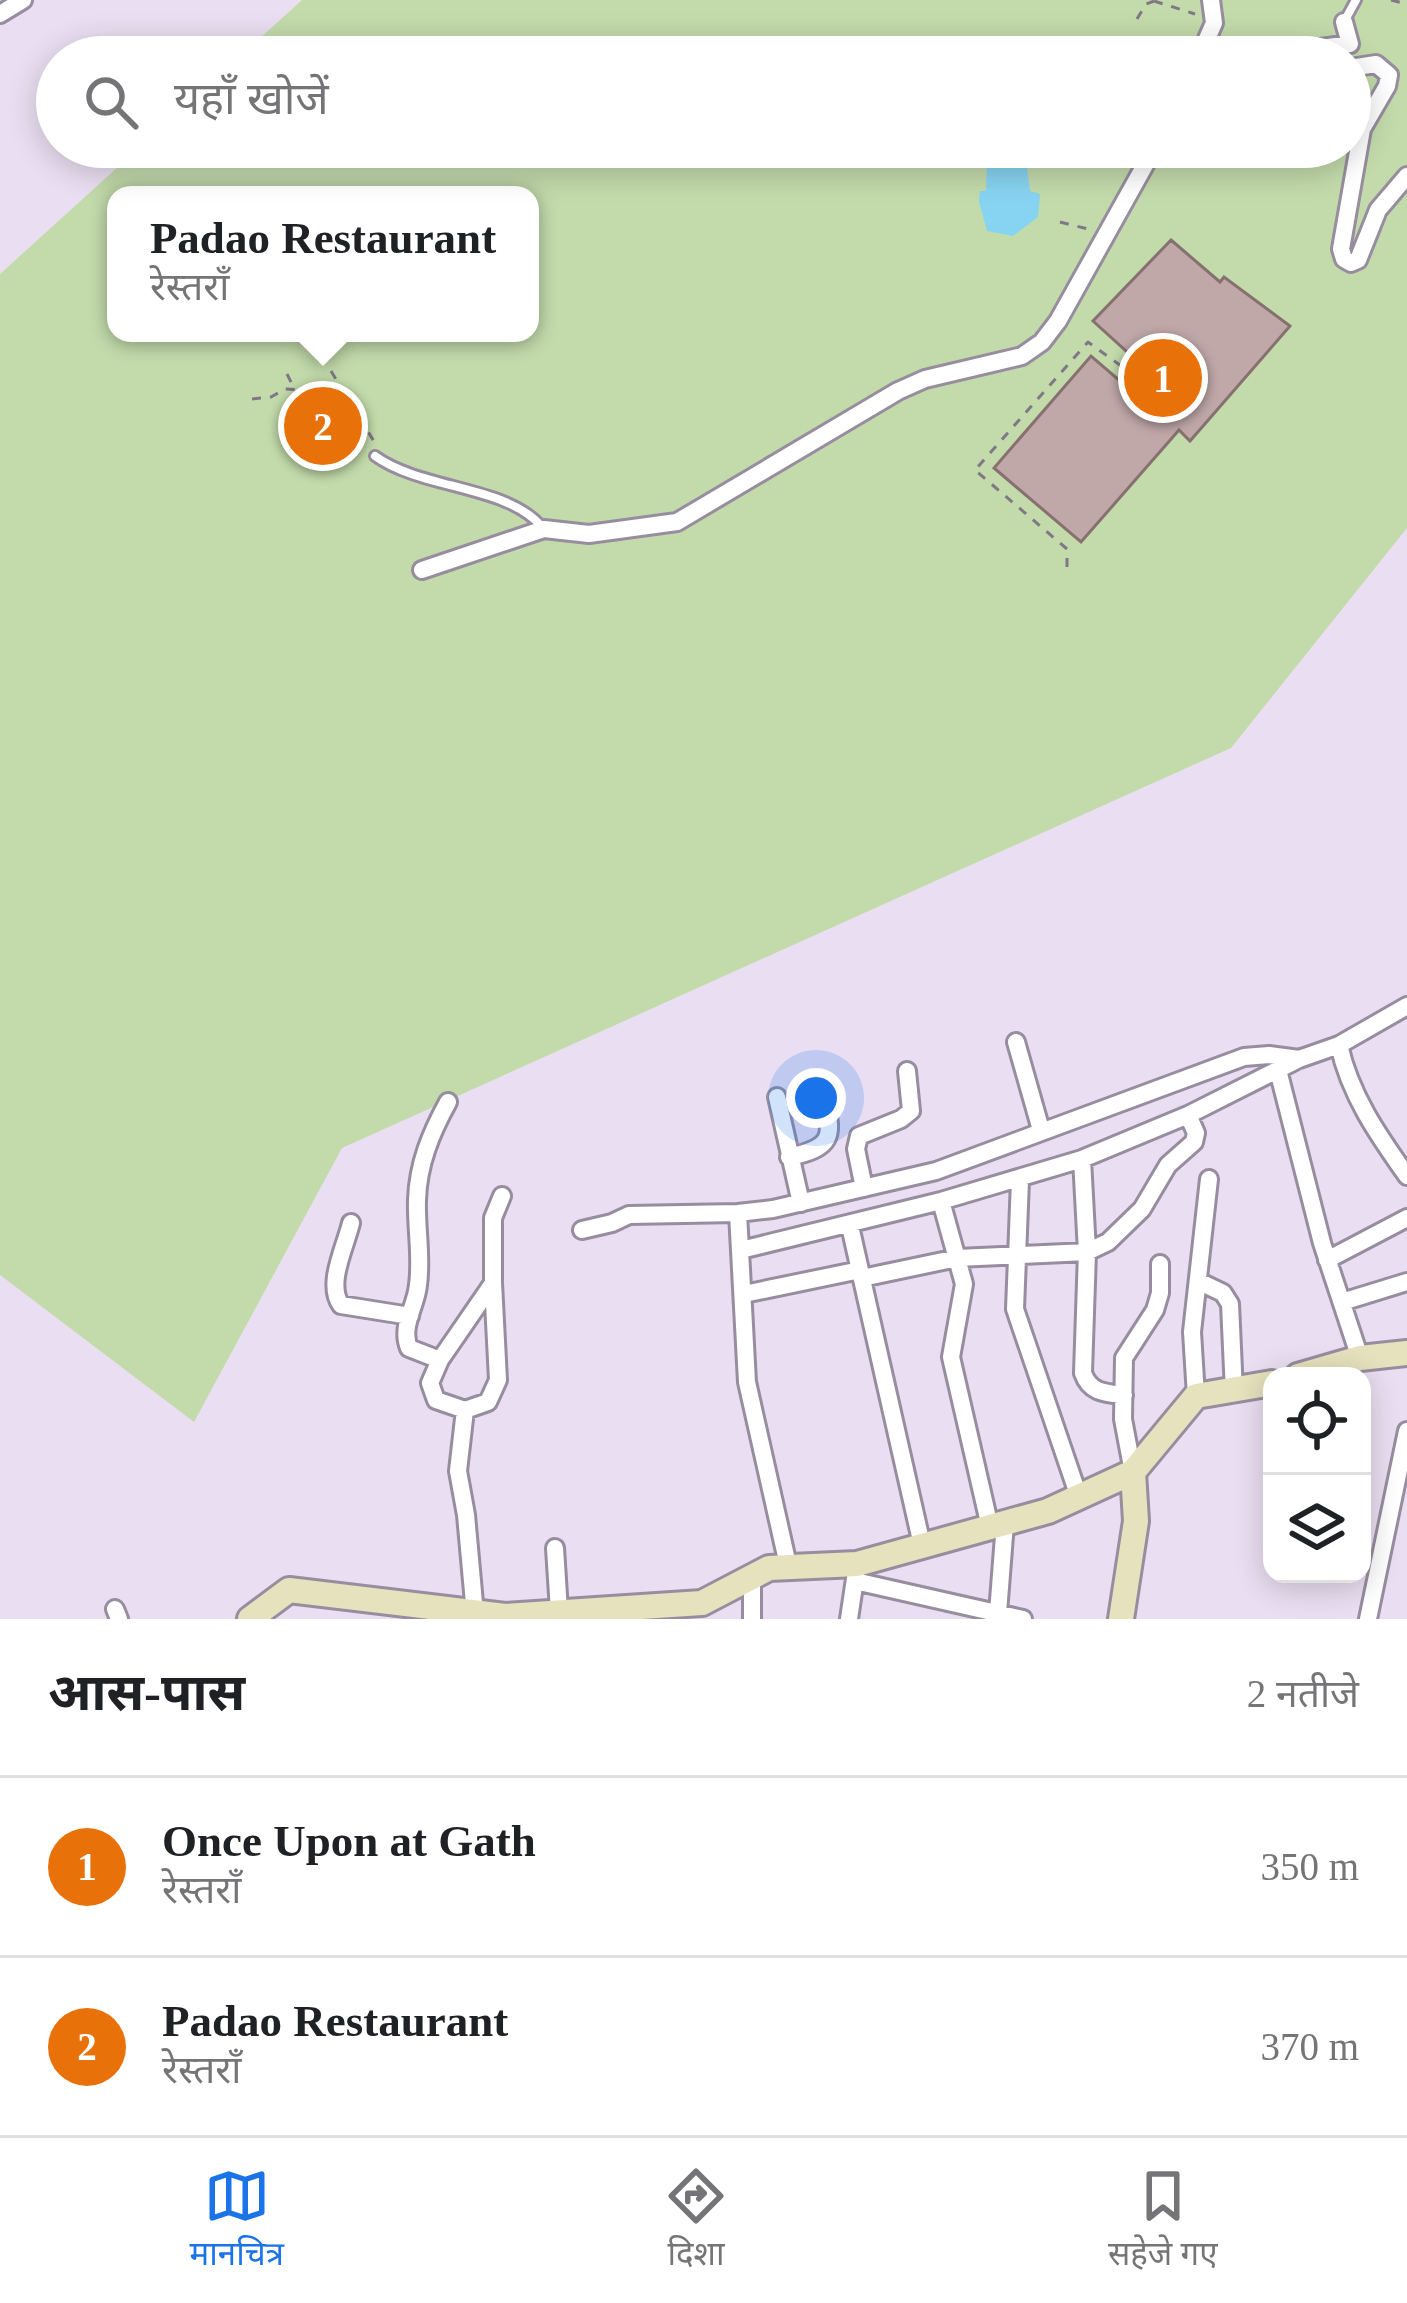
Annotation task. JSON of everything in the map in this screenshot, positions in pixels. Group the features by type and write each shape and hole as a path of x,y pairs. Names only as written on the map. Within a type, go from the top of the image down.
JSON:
{"street":[{"path":"0,14 23,0"},
{"path":"1208,36 1214,21 1211,0"},
{"path":"1344,22 1348,36"},
{"path":"1371,65 1389,75 1388,86 1371,114"},
{"path":"422,570 544,529 589,534 677,522 898,391 925,379 1022,356 1058,320 1144,168"},
{"path":"1354,168 1341,249 1351,263 1358,260 1378,210 1407,176"},
{"path":"741,1250 941,1202 1082,1159 1189,1115 1405,1011"},
{"path":"1016,1042 1041,1130"},
{"path":"1340,1045 1345,1071 1371,1126 1407,1176"},
{"path":"582,1230 629,1215 739,1213 801,1203 936,1171 1244,1058 1299,1059"},
{"path":"1278,1070 1327,1260 1360,1358"},
{"path":"864,1188 856,1149 859,1136 911,1111 907,1071"},
{"path":"789,1156 817,1151 826,1143 830,1120 823,1096"},
{"path":"777,1097 801,1203"},
{"path":"440,1360 409,1348 405,1337 418,1284 417,1196 423,1161 448,1102"},
{"path":"744,1294 957,1258 1088,1252 1108,1242 1142,1210 1168,1165 1189,1150 1196,1133 1189,1115"},
{"path":"1082,1159 1088,1252 1083,1373 1087,1384 1099,1392 1124,1395"},
{"path":"856,1572 922,1545 1048,1511 1133,1472 1196,1396 1192,1332 1209,1179"},
{"path":"1020,1180 1022,1209 1013,1292 1023,1342 1079,1497"},
{"path":"493,1283 440,1360 430,1383 436,1400 465,1410 488,1402 498,1381 493,1218 502,1196"},
{"path":"941,1202 964,1284 951,1357 997,1525 998,1613"},
{"path":"739,1213 747,1382 788,1565"},
{"path":"1327,1260 1407,1218"},
{"path":"351,1223 334,1282 336,1300 341,1305 410,1316"},
{"path":"850,1226 922,1545"},
{"path":"1121,1619 1136,1521 1124,1419 1124,1358 1155,1310 1160,1264"},
{"path":"1198,1281 1223,1294 1230,1304 1234,1392"},
{"path":"1342,1302 1407,1282"},
{"path":"1329,1367 1407,1353"},
{"path":"1196,1396 1263,1386"},
{"path":"465,1410 458,1471 466,1514 466,1615"},
{"path":"1368,1619 1407,1431"},
{"path":"555,1548 559,1611"},
{"path":"250,1619 273,1611 290,1590 466,1615 650,1612 701,1603 752,1575 788,1565 856,1572 1024,1619"},
{"path":"849,1619 856,1572"},
{"path":"752,1575 752,1619"}],"lane":[{"path":"1344,22 1356,0"},
{"path":"375,456 413,477 532,514 544,529"}],"path":[{"path":"1138,19 1146,4 1155,0 1214,21"},
{"path":"1391,0 1407,4"},
{"path":"1060,222 1108,233"},
{"path":"1067,567 1067,549 975,470 1088,342 1128,371"},
{"path":"332,371 375,440 375,456"},
{"path":"287,374 294,388"},
{"path":"252,399 294,388 302,390 311,407"},
{"path":"343,420 375,456"}],"green space":[{"path":"302,0 1407,0 1407,528 1231,748 342,1148 194,1422 0,1275 0,274 117,168 1371,168 1371,36 262,36"}],"water":[{"path":"987,168 1027,168 1030,191 1040,194 1038,217 1013,236 987,231 979,202 980,191 986,191"}],"building":[{"path":"1171,240 1220,282 1224,277 1290,326 1190,441 1179,430 1081,542 994,468 1091,356 1120,381 1137,361 1093,321"}],"place":[{"name":"Once Upon at Gath","path":"1163,378"},
{"name":"Padao Restaurant","path":"323,426"}]}
